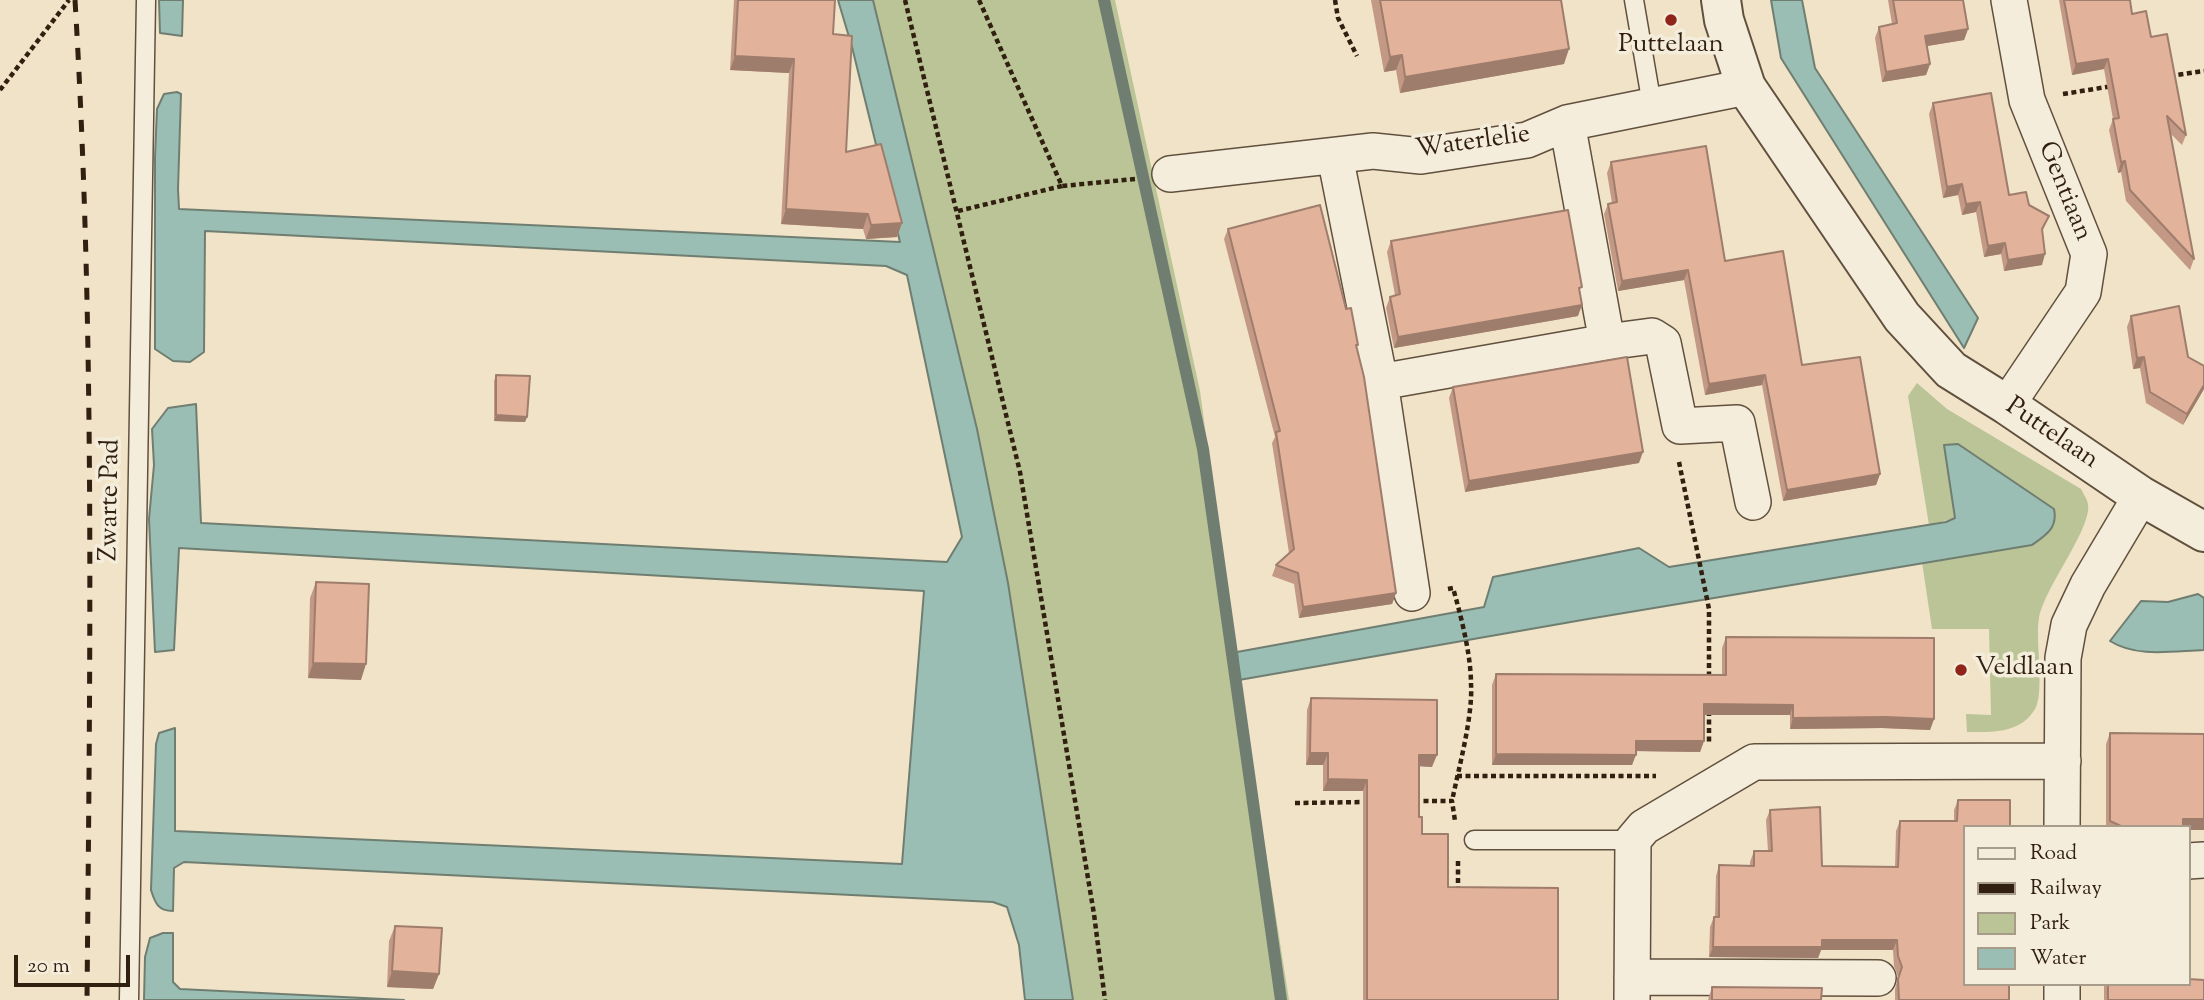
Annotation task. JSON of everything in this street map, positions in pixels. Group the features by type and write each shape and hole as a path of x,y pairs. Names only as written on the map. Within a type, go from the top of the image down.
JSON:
{"street":[{"name":"Puttelaan","path":"1721,0 1724,20 1746,87 1902,317 1951,370 2141,496 2204,532"},
{"name":"Gentiaan","path":"2007,405 2083,292 2089,254 2027,100 2009,0"},
{"name":"Waterlelie","path":"1170,174 1373,151 1421,156 1527,140 1567,123 1746,87"},
{"name":"Waterlelie","path":"1567,123 1607,342"},
{"path":"1335,156 1380,382 1412,593"},
{"path":"1380,382 1607,342 1652,337 1663,342 1680,426 1737,423 1753,502"},
{"path":"2062,825 2063,658 2069,625 2088,585 2141,496"},
{"path":"1878,978 1632,989 1633,840 1644,827 1754,762 2063,761"}],"lane":[{"name":"Zwarte Pad","path":"129,1000 146,0"},
{"path":"1634,0 1652,105"},
{"path":"1466,840 1633,840"}],"path":[{"path":"0,90 69,0"},
{"path":"905,0 1025,497 1092,901 1105,1000"},
{"path":"979,0 1062,186"},
{"path":"1335,0 1338,18 1357,56"},
{"path":"2163,77 2204,71"},
{"path":"2027,100 2122,84"},
{"path":"958,211 1062,186 1118,181"},
{"path":"1680,426 1676,445 1709,609 1709,678"},
{"path":"1457,605 1472,684 1452,801 1466,840 1458,893"},
{"path":"1457,776 1671,776 1710,789 1709,706"},
{"path":"1413,801 1452,801"},
{"path":"1295,803 1374,802"}],"green space":[{"path":"873,0 1115,0 1200,391 1239,680 1289,1000 1071,1000 1008,583 977,429"},
{"path":"1917,383 1947,409 2081,489 2088,504 2083,528 2050,590 2039,618 2038,701 2029,717 2005,730 1967,732 1966,714 1991,715 1989,629 1932,629 1922,562 2032,545 1945,445 1955,518 1929,525 1908,396"}],"water":[{"path":"159,0 183,0 182,36 160,33"},
{"path":"838,0 873,0 977,429 1008,583 1073,1000 1025,1000 1019,945 1007,907 993,902 184,862 174,868 173,911 161,908 151,890 156,744 159,733 175,728 175,831 902,864 924,591 179,548 174,650 155,652 149,519 154,465 152,429 168,408 196,404 201,523 947,562 962,537 907,275 886,266 205,231 204,352 190,362 173,361 155,349 157,109 164,94 177,92 181,94 179,209 900,242"},
{"path":"1771,0 1802,0 1815,68 1978,318 1964,348 1781,58"},
{"path":"1958,444 2054,509 2054,521 2046,534 2032,545 1239,680 1237,652 1484,607 1493,577 1639,548 1669,567 1946,522 1955,518 1944,445"},
{"path":"2198,594 2204,598 2204,650 2143,652 2110,641 2141,601 2168,602"},
{"path":"163,933 173,933 173,982 180,989 404,1000 144,1000 145,957 150,938"}],"building":[{"path":"738,0 835,0 833,34 852,36 846,152 881,144 902,223 871,225 868,214 786,209 794,59 735,56"},
{"path":"1380,0 1561,0 1569,49 1405,77 1402,55 1390,57"},
{"path":"1893,0 1963,0 1968,29 1925,36 1930,64 1886,72 1879,27 1897,23"},
{"path":"2064,0 2130,0 2132,14 2146,11 2151,37 2167,34 2186,135 2167,116 2194,259 2130,190 2125,161 2121,162 2113,119 2119,118 2108,59 2076,64"},
{"path":"1991,93 2009,195 2026,192 2029,205 2049,216 2042,229 2045,254 2008,260 2005,243 1988,246 1980,202 1966,204 1962,184 1947,187 1933,103"},
{"path":"1706,146 1725,261 1783,251 1802,365 1860,357 1880,474 1787,490 1765,375 1709,384 1688,270 1622,281 1608,204 1617,202 1611,162"},
{"path":"1320,205 1346,309 1351,308 1396,593 1303,607 1298,573 1276,565 1294,549 1276,432 1280,431 1228,229"},
{"path":"1568,210 1582,287 1579,288 1582,305 1398,337 1390,297 1400,294 1391,241"},
{"path":"2179,306 2188,357 2204,366 2204,385 2187,414 2150,392 2144,357 2137,358 2131,316"},
{"path":"1627,357 1643,452 1469,481 1453,387"},
{"path":"496,375 530,376 527,417 496,415"},
{"path":"316,582 369,584 366,664 313,663"},
{"path":"1726,637 1934,638 1934,719 1793,718 1793,705 1704,704 1704,741 1636,741 1636,755 1496,754 1496,674 1726,675"},
{"path":"1311,698 1437,700 1437,755 1419,755 1419,817 1422,817 1422,834 1448,834 1448,887 1558,888 1558,1000 1367,1000 1367,780 1328,779 1328,753 1310,753"},
{"path":"2110,733 2204,734 2204,819 2183,819 2183,825 2119,825 2110,821"},
{"path":"1958,800 2010,800 2010,825 1962,825 1962,986 2009,986 2009,1000 1899,1000 1898,979 1902,967 1897,940 1822,940 1822,947 1713,947 1714,917 1719,917 1719,865 1754,866 1754,851 1772,851 1770,810 1820,807 1822,866 1898,867 1900,821 1957,821"},
{"path":"395,926 442,928 439,974 392,971"},
{"path":"2190,979 2204,980 2204,1000 2108,1000 2108,986 2190,986"},
{"path":"1712,987 1822,988 1821,1000 1712,1000"}],"waterway":[{"path":"1104,0 1203,449 1281,1000"}],"railway":[{"path":"75,0 86,250 90,500 87,1000"}],"place":[{"name":"Puttelaan","path":"1671,20"},
{"name":"Veldlaan","path":"1961,670"}]}
